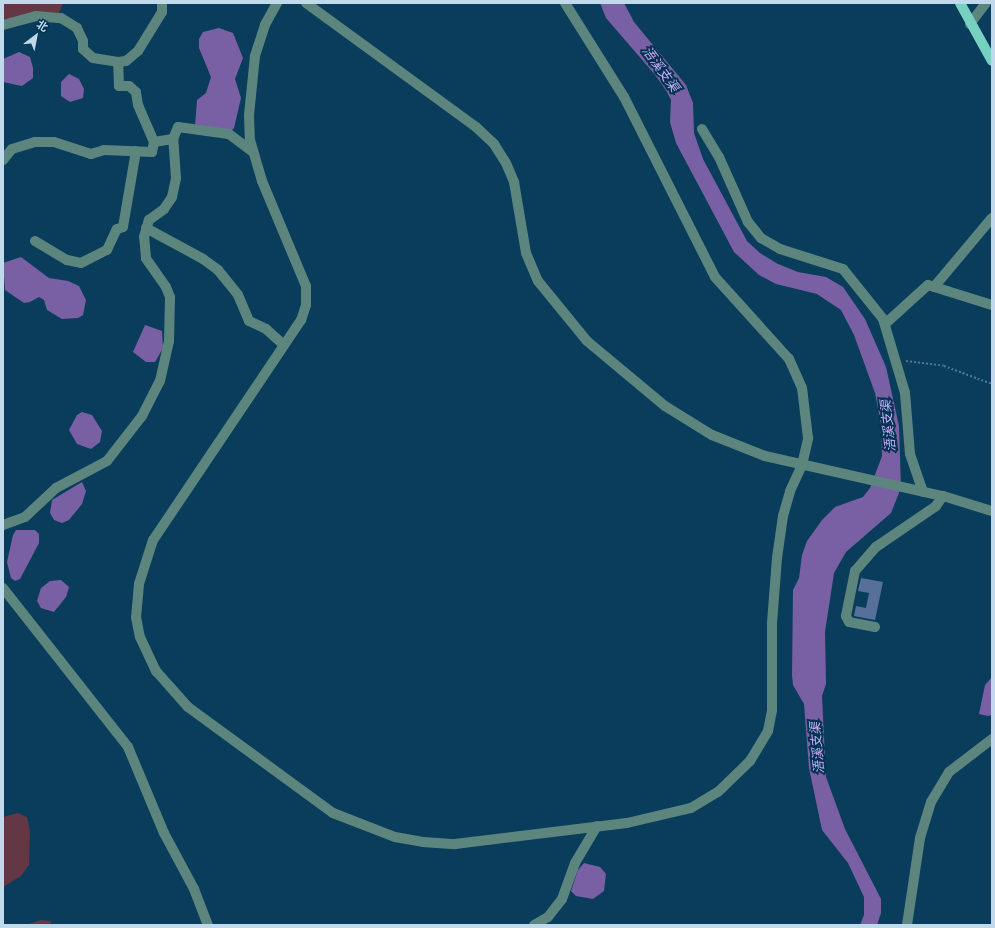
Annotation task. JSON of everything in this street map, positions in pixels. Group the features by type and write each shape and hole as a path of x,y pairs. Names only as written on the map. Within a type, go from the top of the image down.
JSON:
{"main road":[{"path":"960,3 970,24 992,61"}],"street":[{"path":"3,25 36,16 61,18 77,28 84,40 83,49 92,58 118,62 126,61 138,51 162,12 162,3"},
{"path":"277,3 265,25 255,56 249,115 252,152 262,181 306,286 304,312 284,345 163,524 149,550 139,584 136,617 140,637 151,663 188,707 333,813 365,827 409,840 455,844 597,826 682,812 700,804 718,792 743,769 762,742 772,710 772,623 779,537 790,491 802,465 808,438 802,388 795,369 781,350 715,277 624,97 565,3"},
{"path":"306,3 476,127 494,144 506,162 514,182 526,253 533,272 563,315 587,341 666,406 695,426 747,450 802,465 943,496 992,511"},
{"path":"970,24 986,3"},
{"path":"3,160 12,149 35,142 54,142 91,154 104,150 152,152 154,142 138,105 136,92 129,86 119,86 118,62"},
{"path":"3,525 25,518 56,488 107,461 142,416 154,394 166,364 170,297 166,286 146,258 146,228 149,220 164,209 172,197 176,178 173,139 178,127 229,134 252,152"},
{"path":"702,129 719,157 748,222 760,238 780,249 843,270 854,280 886,324 905,393 910,454 921,491"},
{"path":"154,142 173,139"},
{"path":"35,242 67,260 81,263 107,250 117,230 123,227 136,151"},
{"path":"934,287 992,218"},
{"path":"146,228 203,259 218,270 238,295 249,321 266,329 284,345"},
{"path":"886,324 920,290 928,285 992,305"},
{"path":"874,627 849,622 846,616 855,571 876,546 936,506 943,496"},
{"path":"3,588 128,747 164,833 194,889 208,925"},
{"path":"907,925 920,838 931,802 949,772 992,739"},
{"path":"534,925 548,917 562,899 575,863 597,826"}],"path":[{"path":"896,360 944,366 992,384"}],"shaded area":[{"path":"3,3 63,3 59,13 3,23"},
{"path":"18,813 27,817 30,831 29,865 21,876 3,887 3,817"},
{"path":"41,920 51,921 50,925 25,925"}],"water":[{"name":"浯溪支渠","path":"600,3 624,3 634,22 686,85 693,103 694,133 703,159 747,241 760,253 778,264 798,272 826,277 843,287 865,319 886,367 899,426 901,488 891,513 846,552 834,573 825,632 826,684 822,696 826,777 845,829 881,899 881,913 877,925 860,925 864,915 864,897 848,863 822,830 809,768 804,704 793,685 792,675 793,590 799,578 802,555 807,541 822,520 835,507 863,497 870,488 882,456 881,424 875,393 854,335 841,310 817,294 776,284 759,275 734,252 676,143 670,122 671,100 667,92 656,76 606,18"},
{"path":"219,28 233,33 243,58 235,79 241,98 234,128 230,132 195,126 197,100 206,93 211,77 199,48 199,39 203,32"},
{"path":"19,52 30,57 33,68 33,78 22,86 3,82 3,59"},
{"path":"69,74 79,79 84,89 83,98 70,102 61,96 61,82"},
{"path":"21,257 49,278 68,281 79,286 86,300 83,315 78,318 62,319 47,310 44,300 39,297 30,302 24,303 5,290 3,263"},
{"path":"145,325 162,331 163,348 155,362 146,362 133,352"},
{"path":"82,412 92,415 102,431 100,442 91,449 77,444 69,430 77,415"},
{"path":"82,482 86,491 82,504 69,520 62,523 54,520 50,513 52,500"},
{"path":"16,530 35,530 39,534 39,543 20,579 15,581 11,578 7,562 13,535"},
{"path":"61,580 69,587 66,597 54,612 41,608 37,601 41,588 50,581"},
{"path":"992,677 992,715 988,716 979,714 985,685"},
{"path":"584,863 600,867 606,874 604,891 593,899 576,896 571,891 578,870"}],"building":[{"path":"861,578 883,582 875,620 854,616 856,606 866,608 869,593 858,591"}]}
